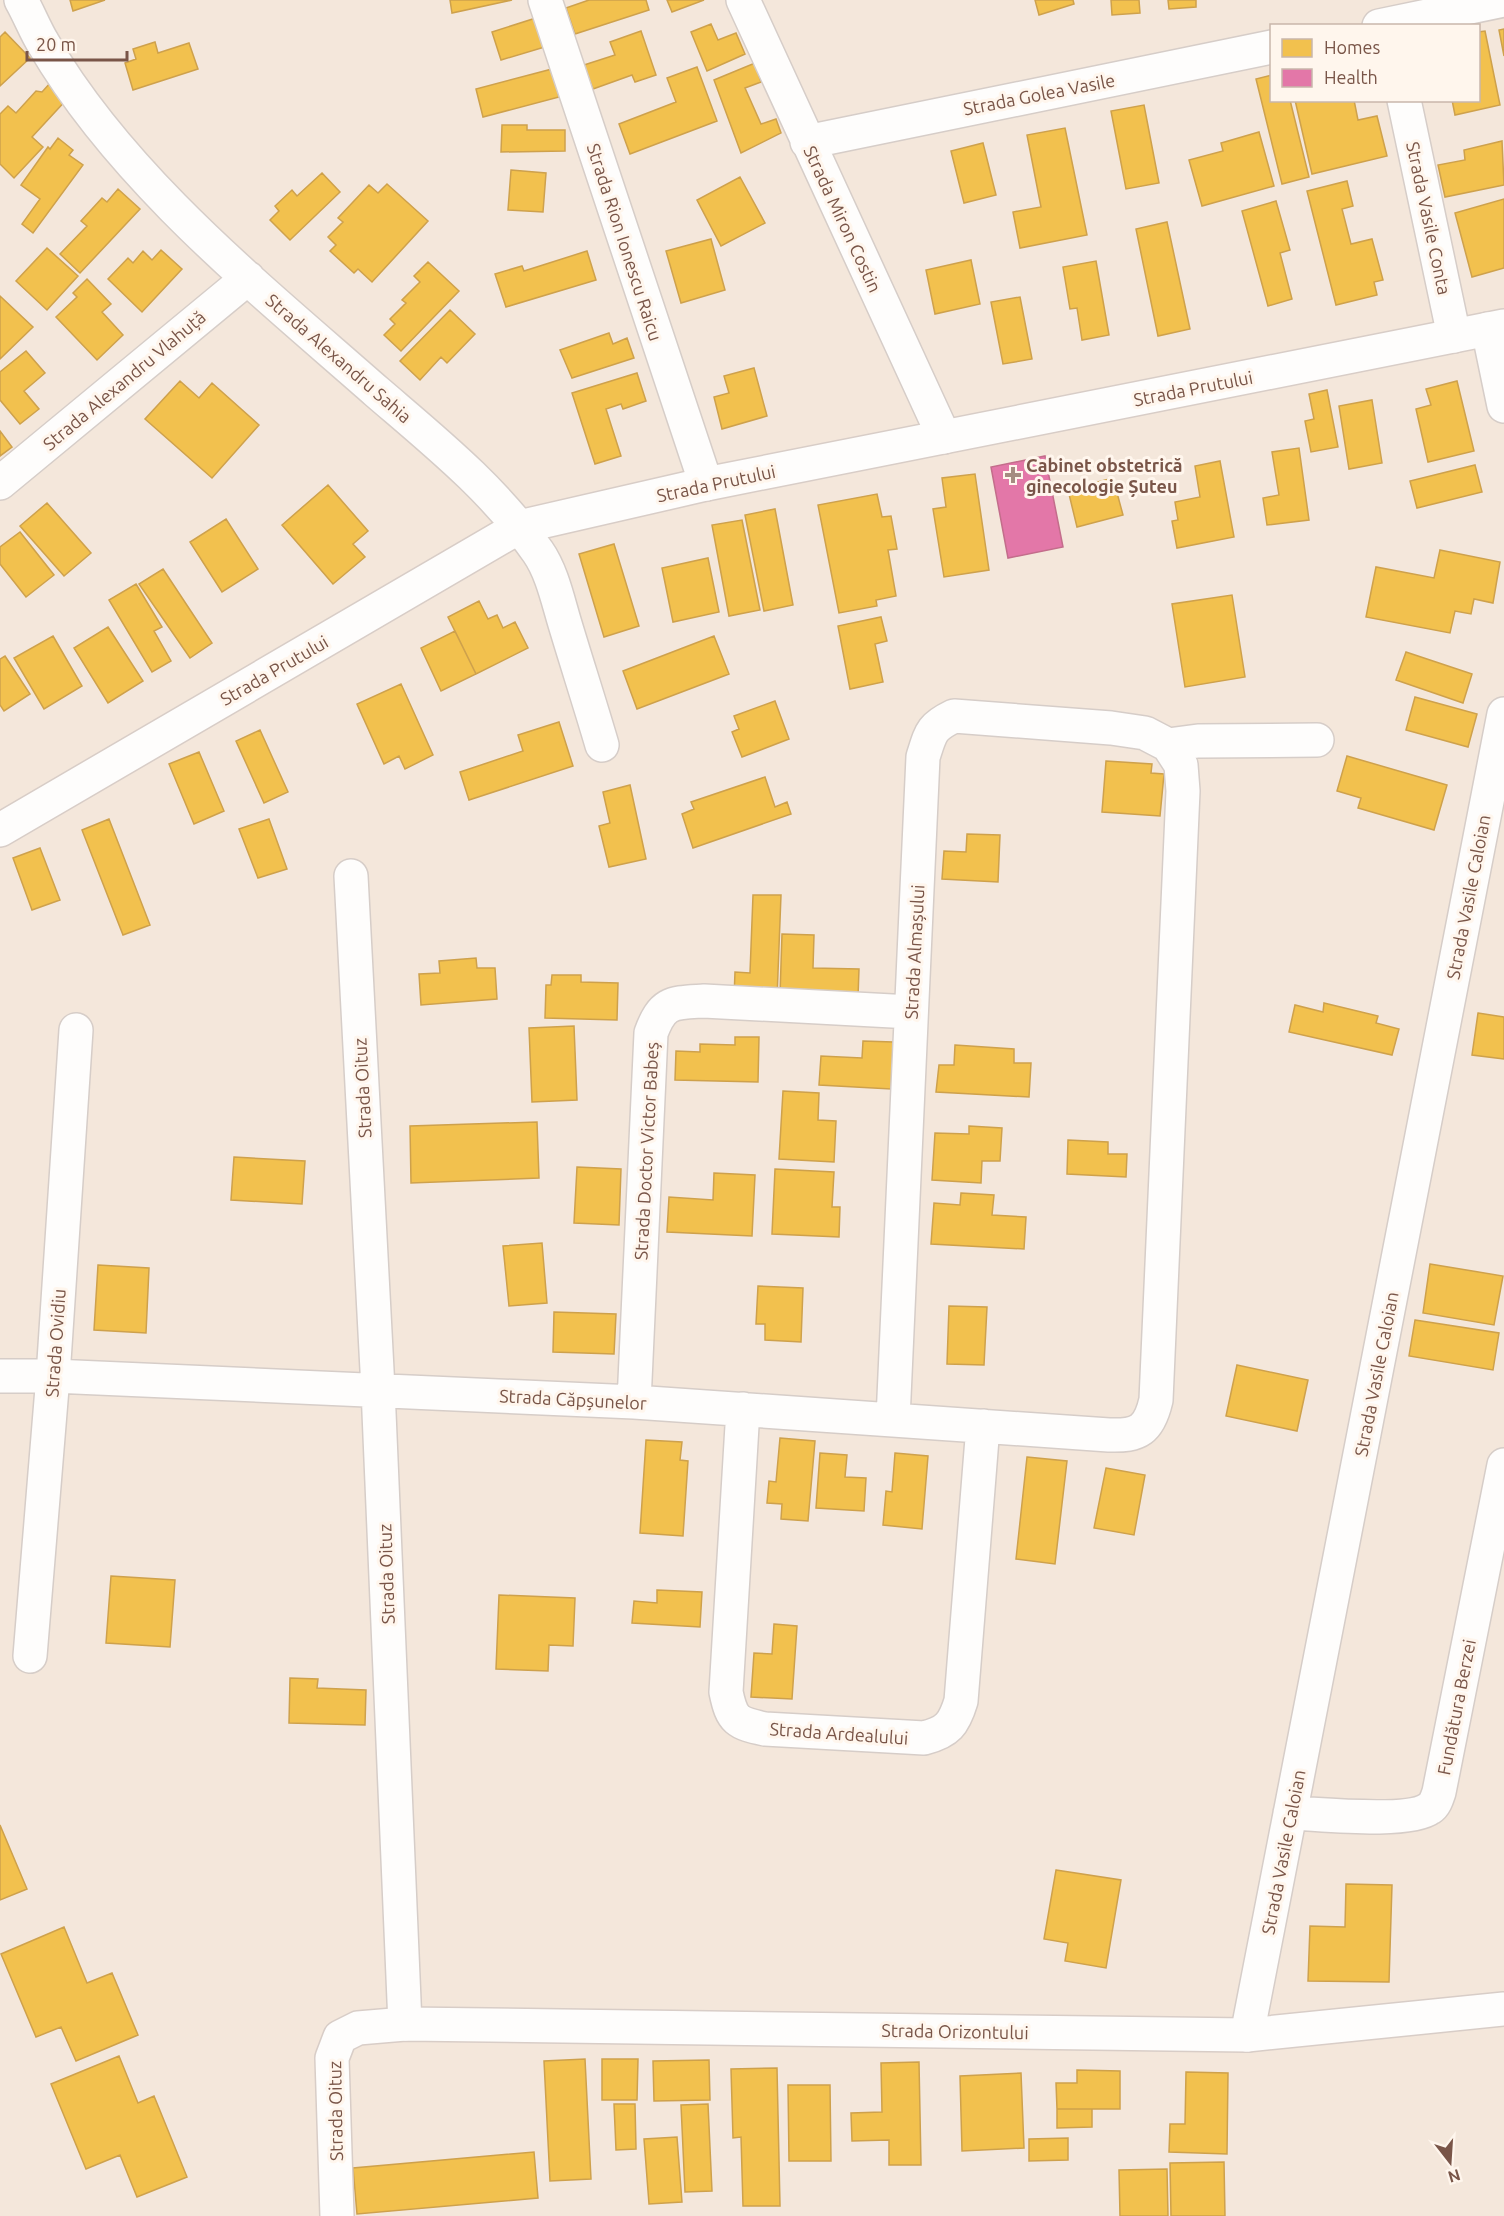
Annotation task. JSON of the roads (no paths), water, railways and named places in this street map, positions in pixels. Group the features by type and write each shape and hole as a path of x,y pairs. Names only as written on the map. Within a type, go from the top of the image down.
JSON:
{"street":[{"name":"Strada Alexandru Sahia","path":"21,0 43,43 79,98 122,151 185,219 248,278 474,477 519,527 540,554 553,585 602,745"},
{"name":"Strada Rion Ionescu Raicu","path":"545,0 706,484"},
{"name":"Strada Miron Costin","path":"743,0 944,437"},
{"path":"1390,24 1504,0"},
{"name":"Strada Golea Vasile","path":"807,142 1270,47"},
{"name":"Strada Vasile Conta","path":"1404,102 1454,336"},
{"name":"Strada Alexandru Vlahuță","path":"0,483 248,278"},
{"name":"Strada Prutului","path":"0,830 519,527 706,484 1496,327"},
{"path":"1496,327 1504,406"},
{"name":"Strada Vasile Caloian","path":"1247,2035 1504,714"},
{"name":"Strada Almașului","path":"893,1419 923,757 930,737 937,724 954,716 1089,726 1145,733 1168,745"},
{"path":"1168,745 1198,741 1317,740"},
{"name":"Strada Căpșunelor","path":"0,1376 53,1376 378,1389 634,1402 1128,1436 1143,1428 1153,1416 1156,1400 1183,791 1181,765 1168,745"},
{"name":"Strada Oituz","path":"337,2216 333,2058 340,2037 358,2028 405,2024 378,1389 351,876"},
{"name":"Strada Doctor Victor Babeș","path":"634,1402 651,1033 658,1015 667,1006 679,1002 704,1001 911,1012"},
{"name":"Strada Ovidiu","path":"30,1656 53,1376 76,1030"},
{"name":"Strada Ardealului","path":"743,1409 726,1692 729,1709 735,1719 745,1725 765,1729 924,1738 937,1735 948,1728 956,1717 961,1701 983,1426"},
{"name":"Fundătura Berzei","path":"1290,1813 1400,1817 1419,1815 1433,1807 1439,1792 1504,1465"},
{"name":"Strada Orizontului","path":"405,2024 1247,2035 1504,2009"}],"place":[{"name":"Cabinet obstetrică ginecologie Șuteu","path":"1013,475"}]}
